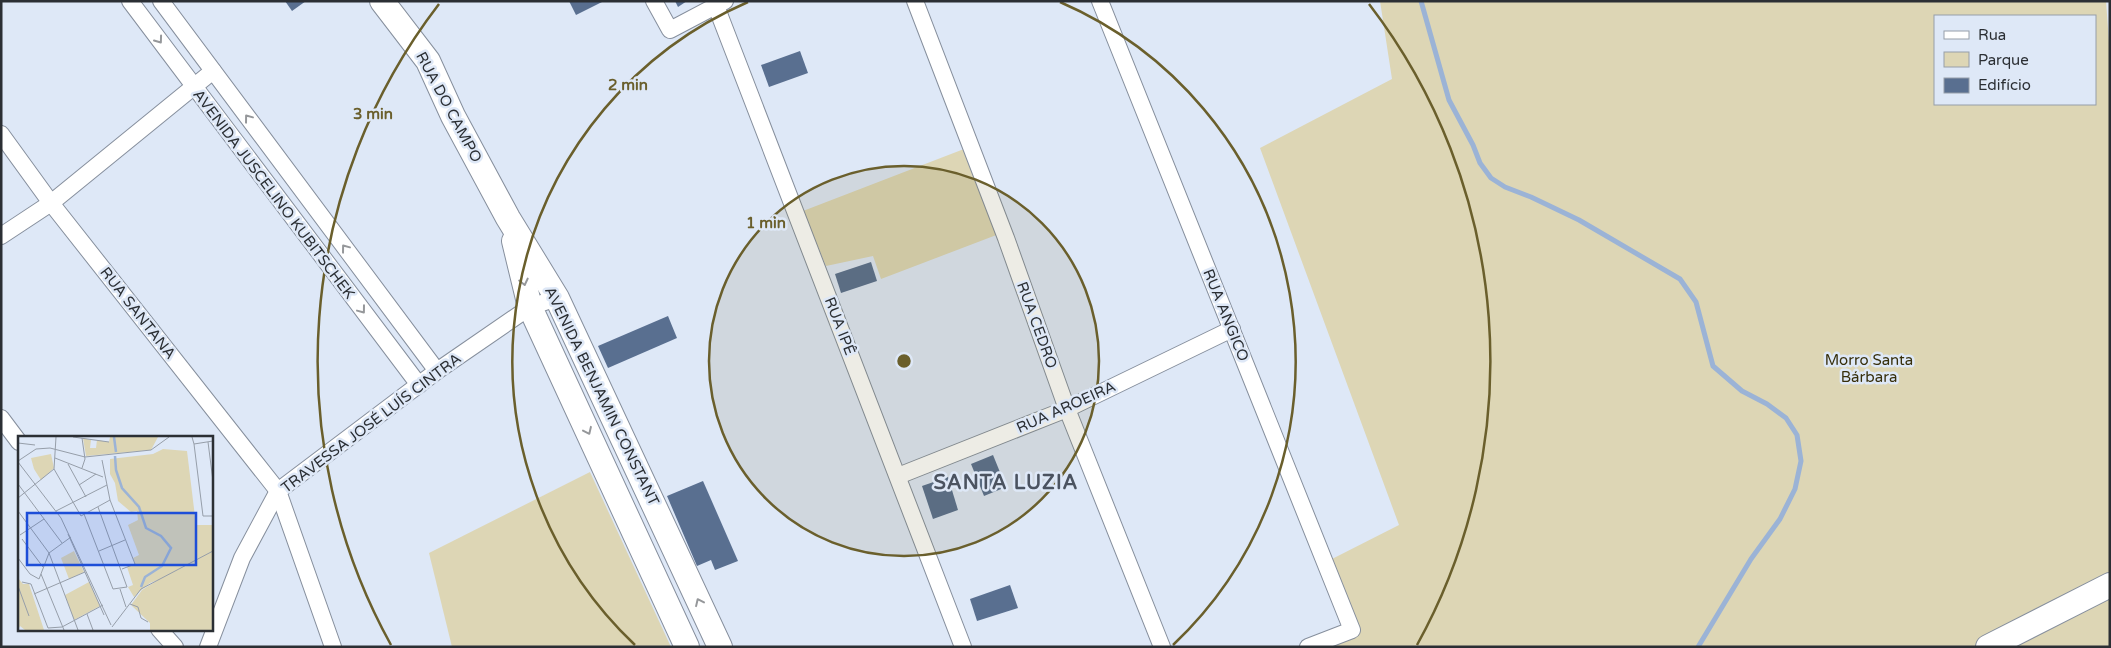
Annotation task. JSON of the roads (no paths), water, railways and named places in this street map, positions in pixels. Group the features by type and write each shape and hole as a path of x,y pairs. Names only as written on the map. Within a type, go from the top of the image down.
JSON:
{"street":[{"name":"AVENIDA JUSCELINO KUBITSCHEK","path":"130,1 419,385"},
{"name":"AVENIDA JUSCELINO KUBITSCHEK","path":"161,1 437,371"},
{"name":"RUA DO CAMPO","path":"382,1 428,61 453,116 508,218"},
{"path":"654,1 670,30 720,4"},
{"name":"RUA CEDRO","path":"915,1 1006,238 1067,409 1162,647"},
{"name":"RUA ANGICO","path":"1100,1 1352,630 1308,647"},
{"name":"RUA IPÊ","path":"720,4 963,647"},
{"path":"1,236 52,203 213,71"},
{"name":"RUA SANTANA","path":"1,134 52,203 278,491 333,647"},
{"path":"273,192 292,177"},
{"name":"AVENIDA BENJAMIN CONSTANT","path":"508,218 557,298 720,647"},
{"name":"AVENIDA BENJAMIN CONSTANT","path":"508,218 530,307 688,647"},
{"name":"TRAVESSA JOSÉ LUÍS CINTRA","path":"208,647 242,558 278,491 437,371 530,307 557,298"},
{"name":"RUA AROEIRA","path":"898,476 1067,409 1232,330"},
{"path":"1,418 18,441"},
{"path":"643,550 670,537"},
{"path":"1988,647 2110,586"},
{"path":"160,630 175,647"}],"waterway":[{"path":"1421,1 1449,100 1473,145 1480,163 1491,178 1505,187 1579,220 1680,279 1696,302 1713,366 1742,391 1767,404 1786,418 1797,435 1801,461 1795,489 1780,519 1751,559 1698,647"}],"district":[{"name":"SANTA LUZIA","path":"1006,483"}],"park label":[{"name":"Morro Santa Bárbara","path":"1869,368"}]}
